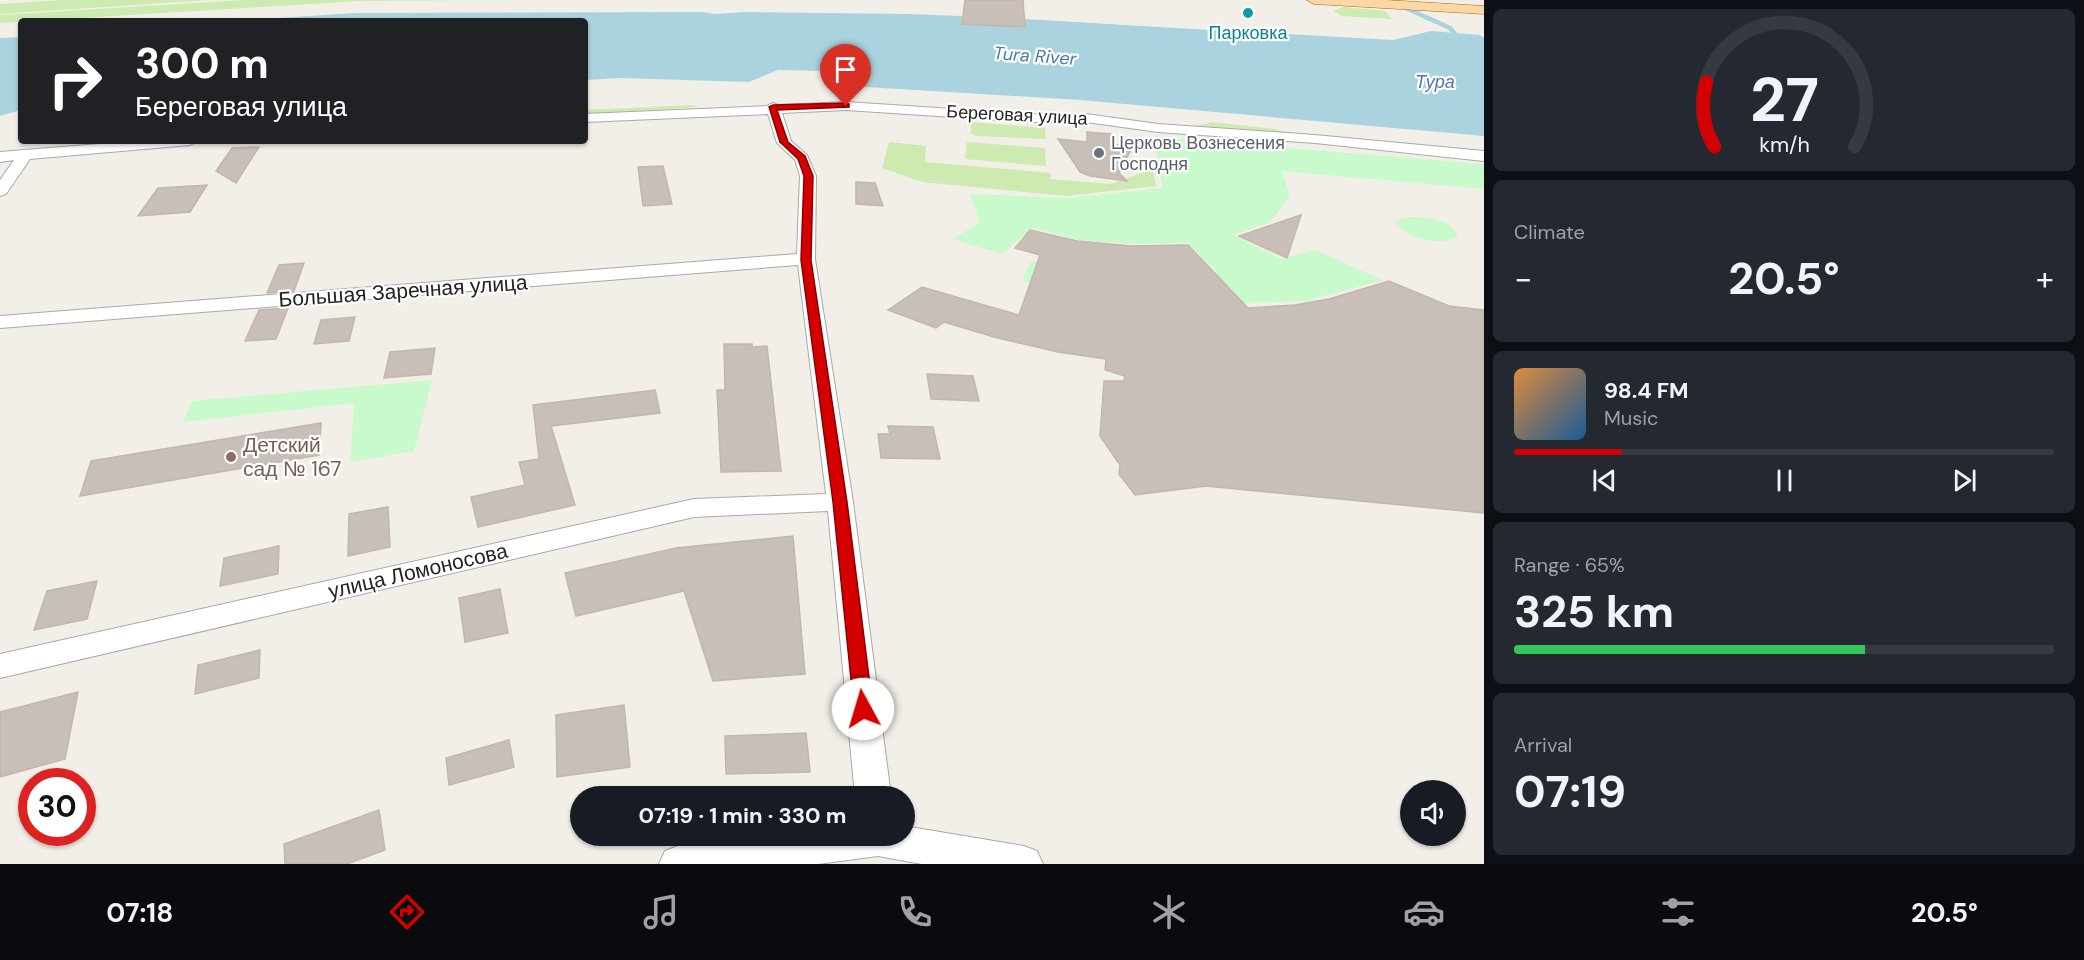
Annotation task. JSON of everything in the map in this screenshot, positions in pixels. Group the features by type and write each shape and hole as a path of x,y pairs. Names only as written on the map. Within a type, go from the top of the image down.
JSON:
{"main road":[{"path":"1314,0 1484,10"}],"street":[{"name":"Береговая улица","path":"588,118 773,107 846,106 1031,118 1086,118 1158,128 1315,139 1484,156"},
{"path":"773,107 784,142 802,158 808,176 806,260 840,502 872,786"},
{"path":"0,157 152,144"},
{"path":"0,191 26,154"},
{"name":"Большая Заречная улица","path":"0,322 806,260"},
{"name":"улица Ломоносова","path":"0,666 694,508 840,502"},
{"path":"915,844 1024,864"},
{"path":"678,864 811,846"}],"green space":[{"path":"63,0 210,0 0,14 0,4"},
{"path":"242,0 477,0 360,1 82,18 18,18 18,22 0,23 0,15"},
{"path":"1343,7 1385,11 1392,19 1342,16 1333,11"},
{"path":"692,105 699,107 588,114 588,110"},
{"path":"971,122 1045,128 1046,139 976,136 971,134"},
{"path":"1212,122 1275,129 1285,132 1196,126"},
{"path":"1155,137 1484,164 1484,189 1282,171 1290,196 1270,222 1233,235 1281,259 1315,250 1383,280 1306,301 1215,304 1105,296 1022,281 1031,261 1129,273 1218,273 1188,243 1131,244 1080,240 1032,228 1002,254 952,239 980,223 970,194 1067,198 1162,188"},
{"path":"889,142 926,146 925,162 1051,173 1051,179 1110,184 1153,169 1156,186 1066,196 922,182 882,168"},
{"path":"967,142 1045,148 1046,166 965,159"},
{"path":"1410,217 1445,223 1455,230 1458,236 1444,241 1416,237 1401,229 1396,223 1397,220"},
{"path":"432,380 414,451 350,462 354,403 183,422 192,401"}],"water":[{"name":"Тура","path":"353,13 909,14 1393,40 1431,31 1480,35 1484,38 1484,136 1080,100 849,86 826,71 778,70 749,82 620,78 588,80 588,18 280,18"},
{"path":"18,37 18,111 0,116 0,38"}],"pier":[{"path":"1009,18 1240,29 1244,32"}],"building":[{"path":"965,0 1023,0 1025,27 962,24"},
{"name":"Церковь Вознесения Господня","path":"1087,132 1111,134 1111,144 1133,146 1119,173 1127,181 1090,176 1080,172 1058,139 1087,142"},
{"path":"259,147 236,183 216,171 232,148"},
{"path":"663,166 672,204 643,206 638,167"},
{"path":"856,182 875,183 883,206 856,204"},
{"path":"207,185 190,212 138,216 158,188"},
{"path":"1301,215 1287,258 1239,236"},
{"path":"1030,230 1077,241 1131,246 1188,245 1248,308 1295,305 1329,299 1389,281 1449,306 1484,310 1484,513 1206,486 1135,495 1119,474 1120,465 1100,436 1104,381 1124,381 1125,376 1105,370 1106,359 1058,352 944,322 936,328 888,310 922,287 1019,315 1040,255 1015,248"},
{"path":"304,263 294,291 267,293 279,265"},
{"path":"288,308 276,339 245,341 259,310"},
{"path":"355,317 349,341 314,344 321,320"},
{"path":"724,344 767,346 781,471 721,472 717,390 725,390"},
{"path":"435,348 431,374 384,378 390,352"},
{"path":"927,374 973,376 979,401 931,399"},
{"path":"655,390 660,413 551,426 575,505 478,527 471,497 525,485 519,462 539,459 533,405"},
{"path":"321,423 319,455 80,496 91,461"},
{"path":"888,426 933,427 940,459 881,458 878,434 890,434"},
{"path":"388,507 390,547 348,556 349,514"},
{"path":"793,536 805,674 713,681 684,591 576,616 565,573 676,548"},
{"path":"279,546 278,574 220,586 224,558"},
{"path":"97,581 87,619 34,630 47,591"},
{"path":"500,589 508,633 465,642 459,598"},
{"path":"260,650 259,678 195,694 198,665"},
{"path":"78,692 65,759 32,768 18,768 18,772 0,777 0,712"},
{"path":"624,705 630,767 557,777 556,715"},
{"path":"806,733 810,772 726,774 725,736"},
{"path":"509,740 514,767 449,785 446,758"},
{"path":"379,810 385,850 347,864 285,864 284,844"}],"waterway":[{"path":"1388,0 1450,28 1461,41"}],"place":[{"name":"Парковка","path":"1248,13"},
{"name":"Церковь Вознесения Господня","path":"1099,153"},
{"name":"Детский сад № 167","path":"231,457"}],"route":[{"path":"846,106 773,107 784,142 802,158 808,176 806,260 840,502 863,709"}],"water label":[{"name":"Tura River","path":"1035,56"}]}
